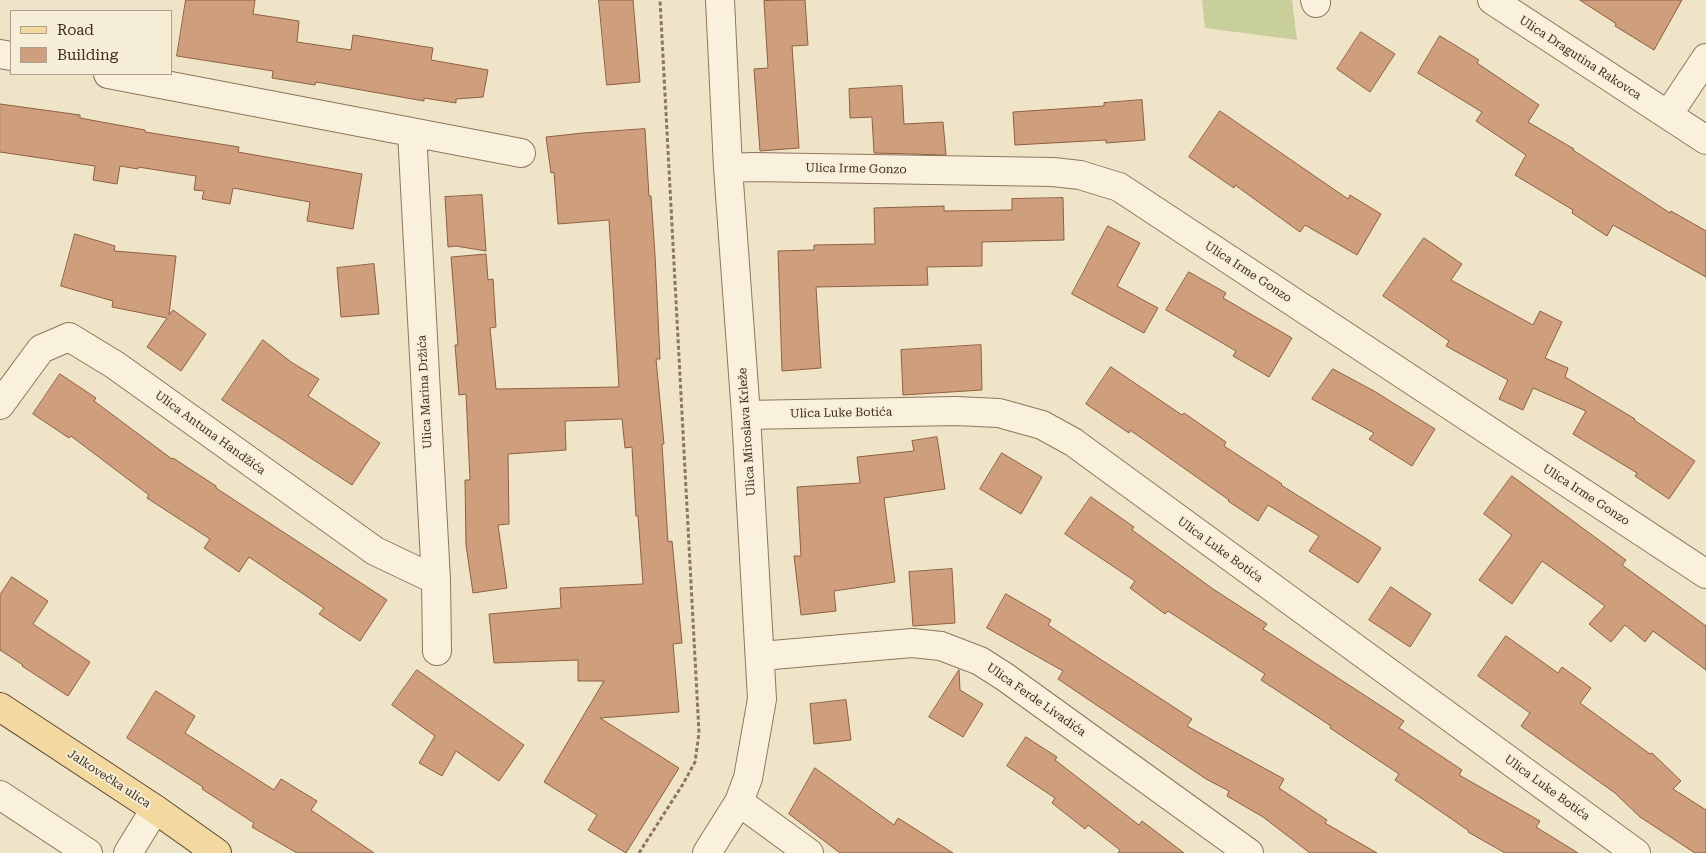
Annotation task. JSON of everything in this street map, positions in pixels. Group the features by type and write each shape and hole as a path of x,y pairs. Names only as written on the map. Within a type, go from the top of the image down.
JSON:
{"main road":[{"name":"Jalkovečka ulica","path":"0,707 155,809 218,853"}],"street":[{"name":"Ulica Miroslava Krleže","path":"707,853 739,802 748,778 762,699 746,415 728,168 720,0"},
{"name":"Ulica Dragutina Rakovca","path":"1492,0 1706,140"},
{"path":"1668,116 1706,58"},
{"path":"113,75 522,153"},
{"name":"Ulica Marina Držića","path":"412,132 436,580 437,651"},
{"name":"Ulica Irme Gonzo","path":"728,168 1053,172 1080,175 1119,187 1706,574"},
{"name":"Ulica Antuna Handžića","path":"0,405 41,349 70,337 115,365 375,551 436,580"},
{"name":"Ulica Luke Botića","path":"746,415 956,411 999,413 1042,425 1081,448 1636,853"},
{"name":"Ulica Ferde Livadića","path":"761,656 912,642 941,646 980,661 1006,677 1249,853"},
{"path":"0,794 88,853"},
{"path":"739,802 809,853"},
{"path":"128,853 155,809"}],"path":[{"path":"639,853 683,784 694,762 699,733 660,0"}],"green space":[{"path":"1202,0 1292,0 1297,40 1205,28"}],"building":[{"path":"186,0 255,0 253,14 299,21 297,42 351,50 353,35 433,48 431,60 488,70 483,97 456,99 456,103 424,98 424,101 316,82 315,85 272,78 273,71 177,56"},
{"path":"599,0 633,0 640,82 607,85"},
{"path":"805,0 808,45 792,46 799,148 760,151 754,69 768,68 764,1"},
{"path":"1580,0 1682,0 1654,50 1615,26 1616,24"},
{"path":"1361,32 1395,54 1370,92 1337,69"},
{"path":"1440,36 1479,60 1477,63 1539,105 1528,122 1574,149 1670,213 1671,211 1706,231 1706,277 1613,225 1607,236 1572,213 1573,210 1515,175 1526,155 1476,121 1482,112 1418,73"},
{"path":"902,86 904,124 943,122 946,155 874,153 872,117 850,118 849,89"},
{"path":"1142,100 1145,140 1015,145 1013,112 1104,106 1104,103"},
{"path":"0,104 80,115 80,118 145,130 145,132 239,147 238,152 362,174 353,229 307,221 310,202 233,188 230,204 202,199 204,191 194,190 196,176 120,166 117,184 93,180 95,166 0,152"},
{"path":"1220,111 1348,199 1350,195 1381,214 1357,255 1305,225 1300,232 1235,185 1234,188 1189,157"},
{"path":"645,129 655,255 660,359 656,359 664,444 662,444 668,542 672,541 682,643 673,644 679,712 600,718 679,768 626,853 588,830 597,815 544,782 604,681 578,681 578,660 494,663 489,614 561,608 560,588 643,584 638,516 636,516 632,447 625,448 622,419 565,421 566,450 508,454 509,524 498,525 507,588 473,593 466,545 465,480 470,480 466,394 459,395 455,345 458,345 451,257 486,254 488,280 493,279 496,327 490,328 496,389 619,387 609,220 558,224 554,172 551,173 546,137"},
{"path":"482,195 486,251 456,246 448,247 445,197"},
{"path":"1063,198 1064,240 982,242 982,266 927,267 928,285 816,287 821,368 782,371 778,251 814,250 814,245 875,244 874,208 944,206 944,211 1012,210 1012,199"},
{"path":"1108,226 1140,243 1117,286 1158,308 1144,333 1072,294"},
{"path":"75,234 115,246 114,251 176,256 169,315 173,310 206,334 181,371 147,347 167,318 112,307 113,301 61,286"},
{"path":"1424,238 1462,264 1451,280 1533,325 1540,311 1562,322 1545,358 1568,368 1565,377 1635,419 1695,461 1669,499 1635,476 1637,473 1573,434 1586,411 1533,388 1523,410 1499,399 1508,380 1446,346 1449,341 1383,296"},
{"path":"374,264 379,314 341,317 337,268"},
{"path":"1189,272 1226,293 1223,298 1292,338 1269,377 1233,356 1236,351 1166,310"},
{"path":"263,340 291,362 319,379 308,396 380,443 352,485 222,400"},
{"path":"981,345 982,390 903,395 901,350"},
{"path":"1111,367 1226,442 1224,446 1281,485 1381,548 1358,583 1309,551 1319,536 1268,505 1258,521 1130,430 1129,433 1086,404"},
{"path":"1333,369 1374,391 1435,429 1412,466 1369,439 1374,433 1312,399"},
{"path":"60,374 96,398 94,401 172,459 216,486 216,488 387,600 360,641 319,614 324,608 249,557 239,572 204,548 210,539 147,498 149,495 71,436 69,438 33,414"},
{"path":"937,437 945,489 884,498 895,582 834,591 836,611 801,615 794,556 801,556 797,487 860,483 857,457 914,451 912,441"},
{"path":"1002,453 1042,477 1021,514 980,489"},
{"path":"1512,476 1626,560 1622,565 1706,626 1706,670 1653,631 1645,642 1625,625 1611,642 1589,624 1605,606 1542,561 1512,604 1479,580 1512,535 1484,514"},
{"path":"1091,497 1134,527 1132,530 1213,589 1267,624 1263,629 1404,721 1399,728 1462,770 1459,775 1540,821 1536,827 1578,853 1505,853 1468,832 1395,780 1399,774 1261,680 1265,674 1168,611 1165,614 1130,588 1135,581 1065,534"},
{"path":"952,569 955,623 913,626 909,572"},
{"path":"12,577 48,601 33,624 90,662 68,696 0,650 0,595"},
{"path":"1391,587 1431,614 1410,647 1369,620"},
{"path":"1006,594 1051,620 1048,625 1192,719 1187,726 1284,779 1279,788 1327,820 1325,823 1377,853 1310,853 1263,817 1227,796 1229,791 1206,779 1058,679 1063,671 987,628"},
{"path":"1506,636 1558,673 1562,667 1591,688 1580,703 1650,754 1652,753 1681,781 1673,789 1706,810 1706,853 1695,853 1640,817 1615,793 1521,726 1530,713 1478,676"},
{"path":"417,670 524,745 499,781 456,751 442,776 419,763 435,736 392,705"},
{"path":"959,670 960,690 983,704 963,737 929,717"},
{"path":"156,691 195,716 185,733 274,790 281,779 317,801 311,810 374,853 297,853 252,827 254,823 202,789 203,787 127,738"},
{"path":"846,700 851,740 814,744 810,704"},
{"path":"1026,737 1057,757 1055,760 1139,825 1142,821 1184,853 1118,853 1120,850 1088,825 1085,829 1052,803 1055,798 1007,766"},
{"path":"815,768 894,825 898,818 953,853 840,853 789,814"}]}
